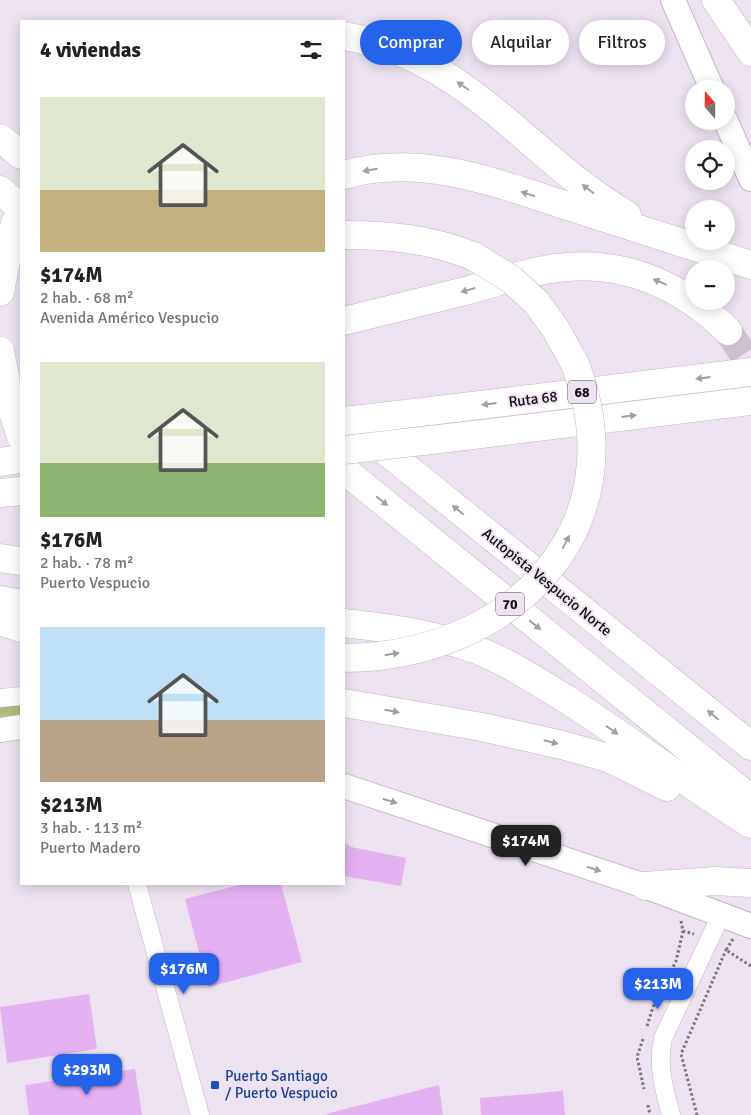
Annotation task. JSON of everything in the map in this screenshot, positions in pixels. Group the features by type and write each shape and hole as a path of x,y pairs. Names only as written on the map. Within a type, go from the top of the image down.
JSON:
{"highway":[{"path":"716,0 751,52"},
{"path":"345,36 396,51 447,75 494,109 564,170 607,203 675,240"},
{"path":"0,133 20,142"},
{"path":"0,138 20,154"},
{"path":"345,175 395,166 442,169 751,265"},
{"path":"0,190 20,207"},
{"path":"0,292 11,235 20,211"},
{"path":"345,235 412,238 452,247 473,256 512,280 536,302 555,328 575,364 585,394 589,415 591,458 589,477 579,516 562,551 550,568 522,599 505,611 462,635 409,652 385,656 345,658"},
{"path":"345,321 500,280 557,268 579,266 635,272 669,286 698,304 728,330"},
{"path":"0,351 11,407 20,433"},
{"name":"Ruta 68","path":"345,421 751,372"},
{"name":"Ruta 68","path":"345,450 751,401"},
{"path":"0,418 20,412"},
{"name":"Autopista Vespucio Norte","path":"345,418 751,746"},
{"path":"0,462 20,459"},
{"name":"70","path":"345,471 751,799"},
{"path":"0,493 20,490"},
{"path":"0,558 20,561"},
{"path":"0,600 20,604"},
{"path":"0,621 20,628"},
{"path":"345,623 388,628 421,635 463,646 498,660 532,678 585,712 751,824"},
{"path":"345,703 482,727 608,758 636,770 677,793 751,841"},
{"path":"645,886 715,881 751,883"}],"main road":[{"path":"673,0 708,80"},
{"path":"730,130 751,179"},
{"path":"0,730 20,727"},
{"path":"345,786 645,886 738,921"}],"street":[{"path":"0,698 20,696"},
{"path":"137,885 200,1115"},
{"path":"672,1115 660,1072 659,1055 664,1038 709,939 738,921"}],"path":[{"path":"679,916 683,931 709,939 751,966"},
{"path":"697,1115 681,1054 738,921"}],"green space":[{"path":"20,689 20,719 0,722 0,691"}],"building":[{"path":"345,843 351,847 406,858 401,886 345,876"},
{"path":"239,885 281,885 302,962 208,987 185,899"},
{"path":"89,994 97,1049 7,1063 0,1007"},
{"path":"135,1069 142,1115 29,1115 25,1085"},
{"path":"439,1085 443,1115 326,1115 326,1114"},
{"path":"563,1091 565,1115 481,1115 480,1098"}],"tunnel":[{"path":"728,331 751,366"}],"place":[{"name":"Puerto Santiago / Puerto Vespucio","path":"215,1085"}]}
